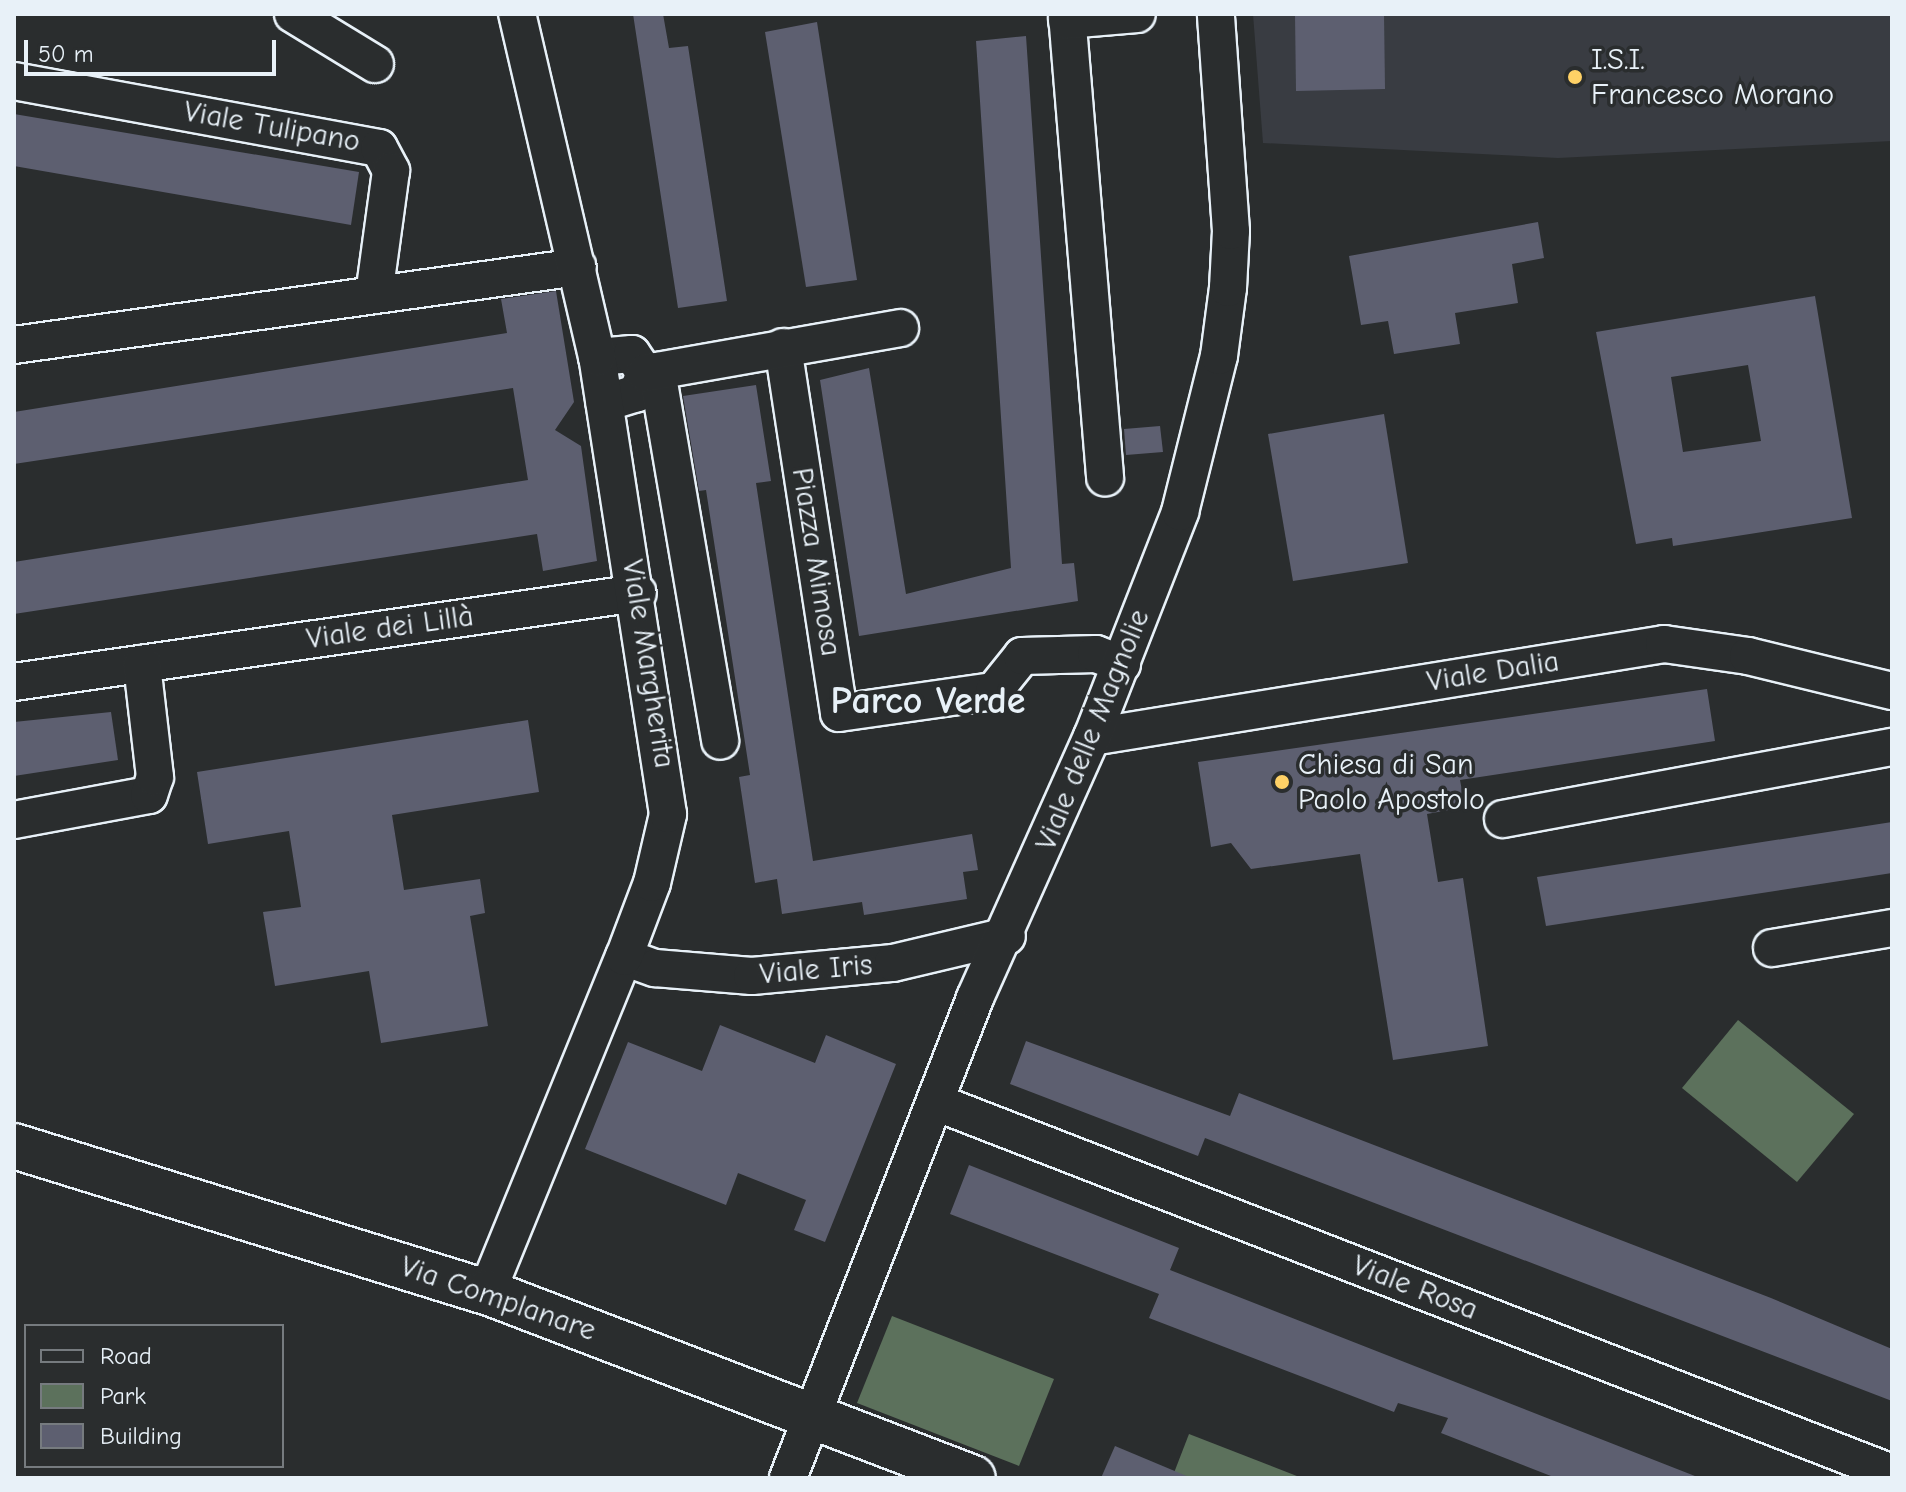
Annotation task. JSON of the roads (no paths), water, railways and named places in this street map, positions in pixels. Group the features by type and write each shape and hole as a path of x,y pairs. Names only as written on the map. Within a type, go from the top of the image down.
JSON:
{"main road":[{"name":"Via Complanare","path":"14,1146 487,1292 809,1412 973,1478"}],"street":[{"path":"293,14 375,64"},
{"name":"Viale Margherita","path":"487,1292 624,957 668,814 638,593 597,357 517,14"},
{"path":"1105,477 1067,17 1137,14"},
{"name":"Viale delle Magnolie","path":"788,1478 809,1412 938,1103 975,998 1007,936 1092,737 1180,512 1219,356 1231,231 1216,14"},
{"name":"Viale Tulipano","path":"14,81 379,148 391,171 374,295"},
{"path":"14,345 578,267"},
{"path":"604,403 637,393 651,372 900,328"},
{"name":"Piazza Mimosa","path":"783,347 839,713 994,691 1022,656 1096,654 1122,664"},
{"path":"597,357 632,354 651,372"},
{"name":"Viale Margherita","path":"651,372 720,741"},
{"name":"Viale dei Lillà","path":"14,682 638,593"},
{"name":"Viale Dalia","path":"1092,737 1664,644 1748,656 1892,691"},
{"path":"14,820 149,795 155,777 142,664"},
{"path":"1503,819 1892,747"},
{"path":"1772,948 1892,928"},
{"name":"Viale Iris","path":"624,957 655,968 752,976 893,963 1007,936"},
{"name":"Viale Rosa","path":"938,1103 1892,1473"}],"place":[{"name":"I.S.I. Francesco Morano","path":"1575,77"},
{"name":"Chiesa di San Paolo Apostolo","path":"1282,782"}],"district":[{"name":"Parco Verde","path":"928,702"}]}
